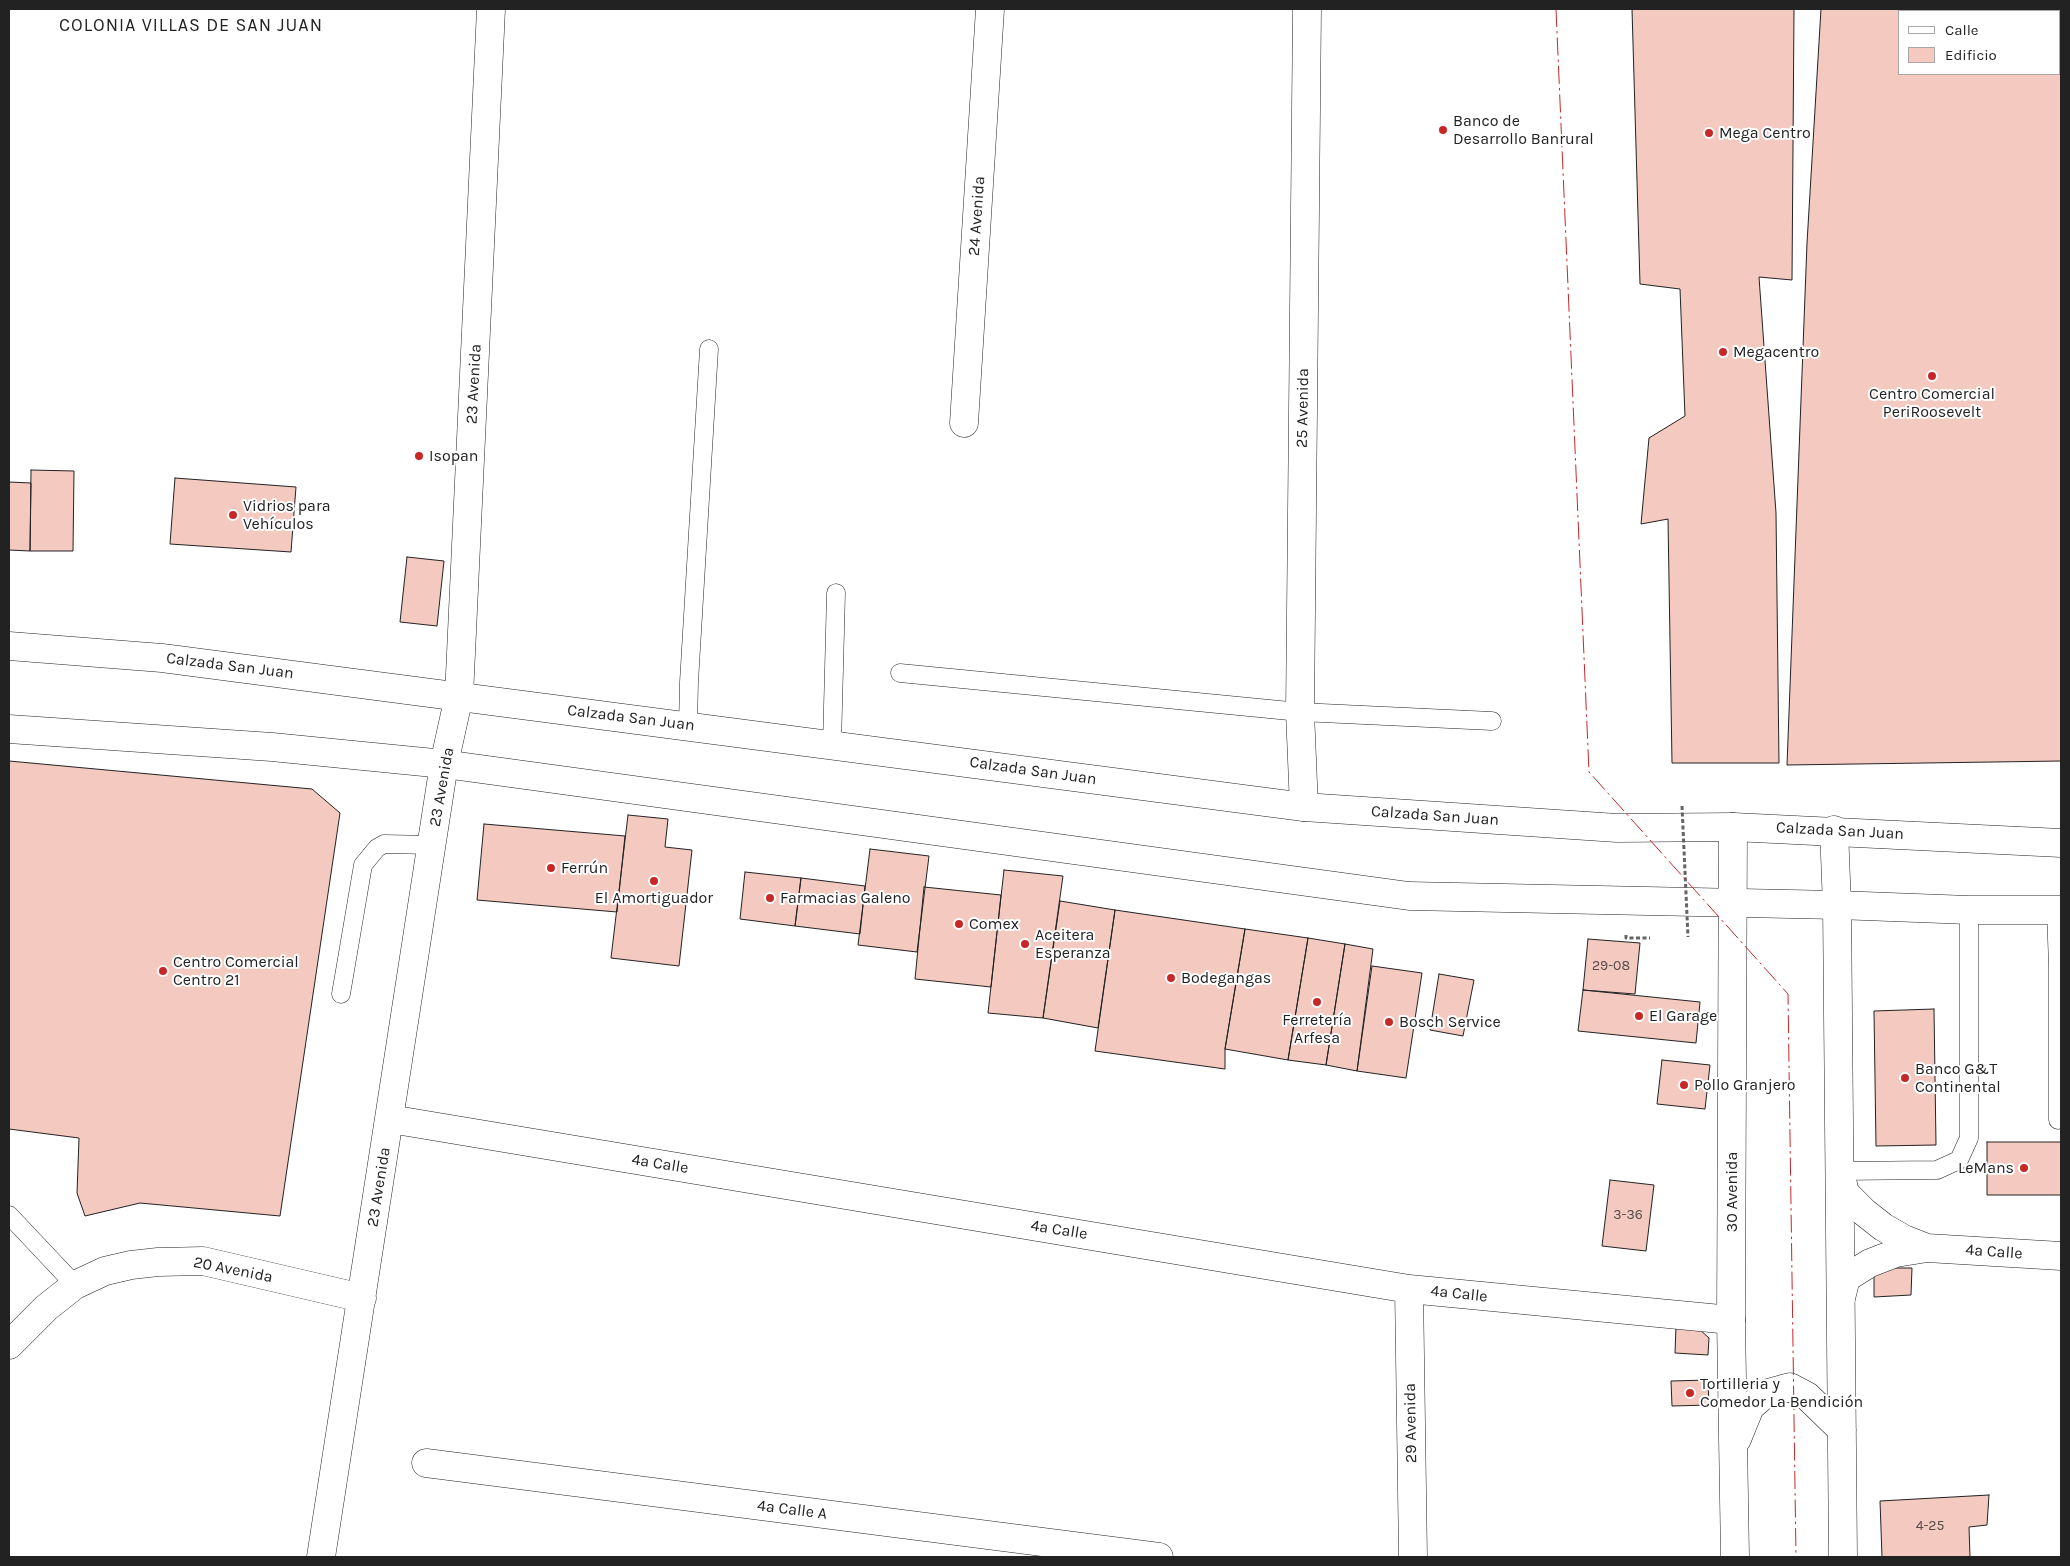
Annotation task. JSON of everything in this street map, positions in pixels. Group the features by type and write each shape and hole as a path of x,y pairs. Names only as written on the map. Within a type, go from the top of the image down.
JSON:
{"street":[{"name":"23 Avenida","path":"320,1557 444,764 459,696 491,9"},
{"name":"24 Avenida","path":"964,423 990,9"},
{"name":"25 Avenida","path":"1304,807 1300,712 1307,9"},
{"name":"Calzada San Juan","path":"9,646 162,658 688,725 1304,807 1617,828 1733,827 1834,830 2061,842"},
{"path":"9,729 272,747 444,764 1409,896 1837,905 1970,910 2058,910"},
{"name":"30 Avenida","path":"1733,827 1731,1320 1735,1557"},
{"path":"1834,830 1837,905 1843,1557"},
{"name":"4a Calle","path":"390,1119 1410,1289 1731,1320"},
{"name":"4a Calle","path":"1840,1171 1845,1193 1864,1212 1883,1227 1904,1239 1927,1248"},
{"name":"4a Calle","path":"1841,1298 1846,1278 1870,1263 1896,1253 1927,1248 2061,1256"},
{"name":"20 Avenida","path":"9,1345 46,1308 75,1285 104,1271 131,1265 202,1261 362,1298"},
{"name":"29 Avenida","path":"1410,1289 1413,1557"},
{"path":"1733,1450 1750,1407 1766,1394 1790,1387 1807,1396 1842,1430"},
{"name":"4a Calle A","path":"426,1463 1159,1557"}],"lane":[{"path":"688,725 689,672 709,348"},
{"path":"832,744 836,593"},
{"path":"900,673 1300,712 1492,721"},
{"path":"341,994 363,865 377,848 384,844 432,845"},
{"path":"1840,1171 1937,1170 1959,1160 1969,1138 1970,910"},
{"path":"2058,910 2058,1120"},
{"path":"9,1215 75,1285"}],"path":[{"path":"1682,806 1688,937"}],"building":[{"name":"Megacentro","path":"1632,9 1794,9 1792,280 1759,277 1776,513 1779,763 1672,763 1668,519 1641,524 1649,438 1685,416 1680,289 1640,284"},
{"name":"Centro Comercial PeriRoosevelt","path":"1821,9 2061,9 2061,761 1787,765 1807,243"},
{"path":"31,470 74,471 73,551 30,551"},
{"name":"Vidrios para Vehículos","path":"175,478 296,487 291,552 170,544"},
{"path":"9,482 31,483 30,551 9,550"},
{"path":"407,557 444,561 437,626 400,622"},
{"name":"Centro Comercial Centro 21","path":"9,761 312,789 340,813 280,1216 140,1203 85,1216 77,1193 79,1138 9,1129"},
{"name":"El Amortiguador","path":"628,815 668,819 665,847 692,850 679,966 611,958"},
{"name":"Ferrún","path":"484,824 625,836 617,912 477,900"},
{"path":"870,849 929,856 917,952 858,945"},
{"name":"Aceitera Esperanza","path":"1004,870 1063,876 1043,1018 988,1013"},
{"name":"Farmacias Galeno","path":"745,872 801,878 795,926 740,919"},
{"path":"801,878 865,886 860,934 795,926"},
{"name":"Comex","path":"924,887 1001,895 991,987 915,979"},
{"path":"1060,901 1115,910 1098,1028 1043,1018"},
{"name":"Bodegangas","path":"1115,910 1245,929 1225,1049 1225,1069 1095,1051"},
{"path":"1245,929 1308,938 1288,1060 1225,1049"},
{"name":"Ferretería Arfesa","path":"1308,938 1345,944 1326,1065 1288,1060"},
{"path":"1588,939 1640,943 1635,994 1583,990"},
{"path":"1345,944 1373,949 1357,1071 1326,1065"},
{"name":"Bosch Service","path":"1372,966 1422,973 1406,1078 1357,1071"},
{"path":"1439,974 1474,980 1463,1036 1430,1030"},
{"name":"El Garage","path":"1583,990 1700,1002 1696,1043 1578,1031"},
{"name":"Banco G&T Continental","path":"1934,1009 1936,1145 1876,1146 1874,1011"},
{"name":"Pollo Granjero","path":"1662,1060 1710,1065 1705,1109 1657,1104"},
{"name":"LeMans","path":"1987,1142 2061,1142 2061,1195 1987,1195"},
{"path":"1610,1180 1654,1185 1646,1251 1602,1246"},
{"path":"1882,1268 1912,1268 1911,1295 1874,1297 1874,1275"},
{"path":"1676,1327 1699,1329 1709,1338 1708,1355 1675,1353"},
{"name":"Tortilleria y Comedor La Bendición","path":"1708,1380 1709,1405 1672,1406 1671,1381"},
{"path":"1989,1495 1987,1525 1969,1527 1970,1557 1882,1557 1880,1501"}],"power":[{"path":"1556,9 1589,772 1788,994 1796,1557"}],"place":[{"name":"Banco de Desarrollo Banrural","path":"1443,130"},
{"name":"Mega Centro","path":"1709,133"},
{"name":"Megacentro","path":"1723,352"},
{"name":"Centro Comercial PeriRoosevelt","path":"1932,376"},
{"name":"Isopan","path":"419,456"},
{"name":"Vidrios para Vehículos","path":"233,515"},
{"name":"Ferrún","path":"551,868"},
{"name":"El Amortiguador","path":"654,881"},
{"name":"Farmacias Galeno","path":"770,898"},
{"name":"Comex","path":"959,924"},
{"name":"Aceitera Esperanza","path":"1025,944"},
{"name":"Centro Comercial Centro 21","path":"163,971"},
{"name":"Bodegangas","path":"1171,978"},
{"name":"Ferretería Arfesa","path":"1317,1002"},
{"name":"El Garage","path":"1639,1016"},
{"name":"Bosch Service","path":"1389,1022"},
{"name":"Banco G&T Continental","path":"1905,1078"},
{"name":"Pollo Granjero","path":"1684,1085"},
{"name":"LeMans","path":"2024,1168"},
{"name":"Tortilleria y Comedor La Bendición","path":"1690,1393"}],"district":[{"name":"COLONIA VILLAS DE SAN JUAN","path":"191,26"}]}
